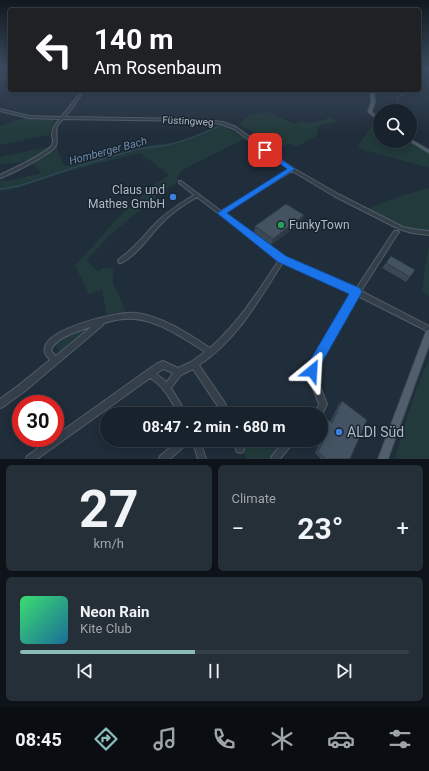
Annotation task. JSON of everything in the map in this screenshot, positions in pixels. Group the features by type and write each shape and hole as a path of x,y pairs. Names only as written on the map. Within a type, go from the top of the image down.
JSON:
{"main road":[{"path":"372,92 373,102 370,112 373,116"},
{"path":"417,144 429,152"},
{"path":"383,459 429,334"}],"street":[{"path":"0,177 44,154 54,147 55,129 61,117 72,106 82,92"},
{"name":"Füstingweg","path":"0,110 25,117 196,120 222,123 235,128 292,169 336,195 401,228 429,233"},
{"path":"221,213 292,169"},
{"path":"180,182 282,259 356,292 429,329"},
{"path":"121,261 130,255 159,223 179,205 197,195"},
{"path":"322,407 323,404 313,379 313,366 356,292 396,232"},
{"path":"167,388 178,372 194,365 240,323 253,306 282,259"},
{"path":"55,360 48,352 48,347 56,338 74,329 126,316 137,316 171,329 199,344 210,352"},
{"path":"0,404 22,388 103,321"},
{"path":"30,459 159,367 163,365 178,372"},
{"path":"194,365 222,407"},
{"path":"149,374 159,379 167,388 178,407"},
{"path":"163,459 177,447"},
{"path":"198,447 202,459"},
{"path":"275,459 284,447"}],"green space":[{"path":"267,112 295,124 301,121 310,123 329,118 339,121 317,126 318,135 296,147 289,144 283,147 239,124 250,115"},
{"path":"28,117 57,117 53,123 49,135 0,145 0,126"},
{"path":"373,124 373,148 417,148 417,145 429,153 429,168 357,148"},
{"path":"221,125 246,138 182,170 177,178 180,180 131,218 108,238 86,261 98,271 105,267 113,268 113,283 126,311 107,315 102,290 89,294 75,266 115,221 154,185 169,175 140,153 73,170 11,190 0,191 0,180 7,181 42,173 30,162 57,144 58,153 65,166 143,146 178,142"},
{"path":"53,146 35,158 0,165 0,157"},
{"path":"429,188 429,232 413,229 367,209 400,196"},
{"path":"429,247 429,296 422,292"},
{"path":"95,325 83,334 82,333 63,349 64,350 55,353 59,350 55,345 51,349 58,340 59,342 74,332"},
{"path":"429,360 429,459 395,459 414,397"},
{"path":"241,447 281,447 272,459 247,459"}],"building":[{"name":"FunkyTown","path":"286,204 304,215 273,239 255,226"},
{"path":"391,256 415,270 410,277 386,263"},
{"name":"ALDI Süd","path":"342,401 367,420 350,459 326,459 318,452 320,447 328,447 328,420 332,423"}],"waterway":[{"path":"400,104 397,100 397,97 408,92"},
{"name":"Homberger Bach","path":"0,189 19,186 79,166 138,149 169,145 194,137 219,126"}],"place":[{"name":"Claus und Mathes GmbH","path":"173,197"},
{"name":"FunkyTown","path":"281,225"},
{"name":"ALDI Süd","path":"339,432"}],"route":[{"path":"265,150 292,169 221,213 282,259 356,292 313,366 312,371"}]}
